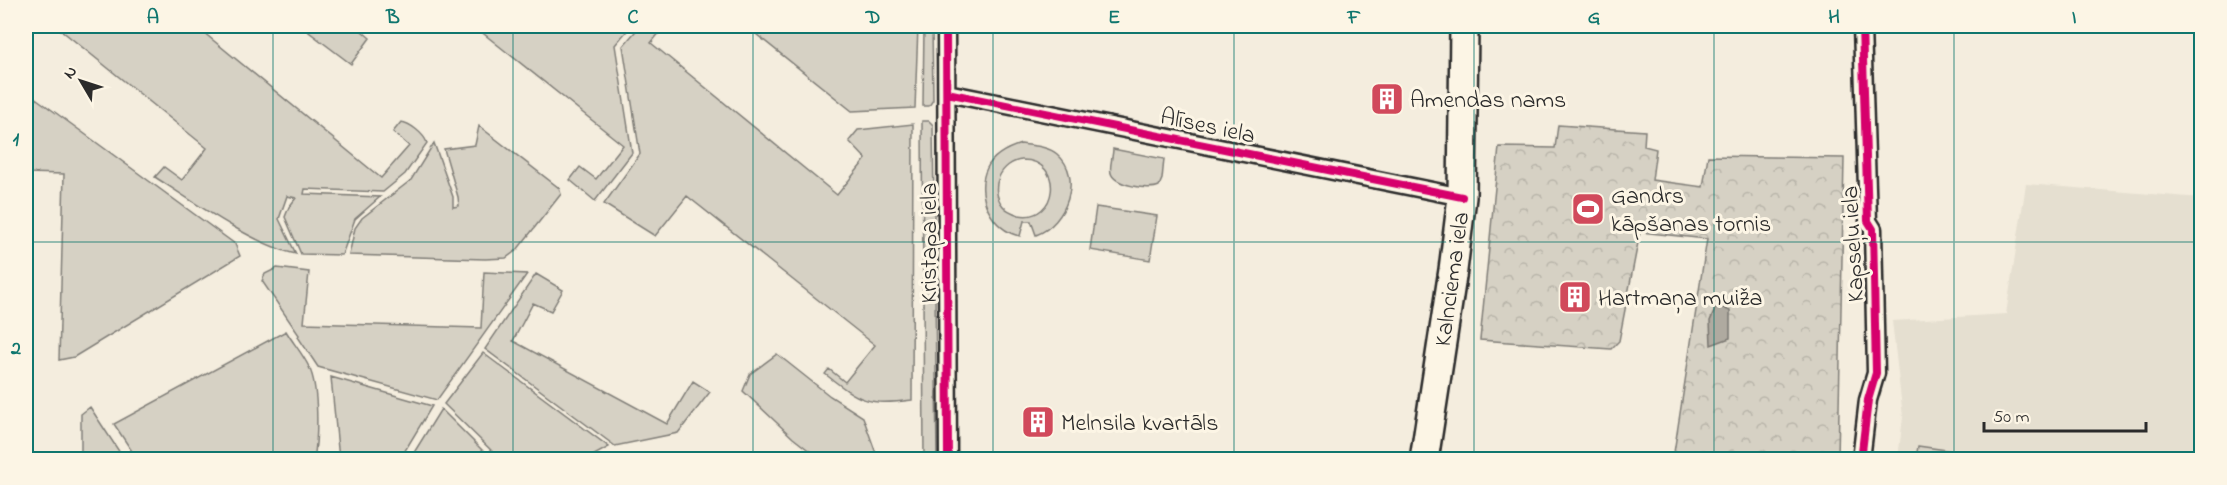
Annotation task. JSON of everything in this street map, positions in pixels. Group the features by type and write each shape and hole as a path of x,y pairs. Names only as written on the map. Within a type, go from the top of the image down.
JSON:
{"main road":[{"name":"Kalnciema iela","path":"1424,459 1462,197 1464,26"}],"street":[{"name":"Kristapa iela","path":"945,26 948,459"},
{"name":"Kapseļu iela","path":"1861,459 1868,400 1876,373 1873,229 1868,221 1862,26"},
{"name":"Alīses iela","path":"947,93 1462,197"}],"shaded area":[{"path":"2026,184 2201,198 2201,459 1898,459 1903,417 1892,321 2006,314"},
{"path":"1717,305 1730,311 1730,338 1711,345 1710,321"}],"green space":[{"path":"56,26 198,26 381,178 409,146 393,132 401,122 416,130 427,143 405,174 383,192 305,189 304,194 380,197 355,219 342,255 301,254 285,217 296,198 287,196 279,219 296,254 279,249 261,242 224,221 155,177 164,167 182,180 207,148"},
{"path":"301,26 356,26 370,38 351,64"},
{"path":"474,26 631,26 615,45 632,153 595,201 570,180 580,167 596,179 623,145"},
{"path":"640,26 665,26 651,43 837,195 866,159 849,141 858,130 913,124 912,400 874,402 856,396 825,374 829,369 845,382 875,345 687,196 655,236 604,204 640,154 623,46"},
{"path":"746,26 918,26 915,108 852,111"},
{"path":"924,26 932,26 933,100 929,106 923,106"},
{"path":"26,91 235,244 240,256 74,357 59,360 64,174 26,173"},
{"path":"922,121 929,121 933,125 937,460 924,459"},
{"path":"1558,125 1645,131 1644,146 1656,149 1652,180 1703,187 1708,156 1844,158 1838,459 1673,459 1707,239 1640,232 1619,341 1611,349 1480,340 1499,147 1555,148"},
{"path":"479,126 559,188 561,194 517,250 506,258 485,259 349,255 355,228 362,218 411,180 434,143 453,197 453,207 459,206 444,149 475,145"},
{"path":"1021,144 1053,151 1065,164 1069,175 1068,199 1063,211 1047,229 1036,235 1031,221 1024,221 1020,236 1001,227 988,210 984,200 984,178 990,163 997,155","holes":["1022,160 1036,163 1045,170 1050,180 1051,191 1048,201 1042,210 1032,215 1019,215 1008,211 1003,206 997,192 999,177 1008,166 1015,162"]},
{"path":"1113,149 1164,159 1159,186 1148,188 1118,181 1111,173"},
{"path":"1096,207 1157,216 1150,260 1090,250"},
{"path":"277,268 309,272 304,323 481,328 484,272 527,274 437,400 318,367 262,281 265,274"},
{"path":"536,274 563,290 551,311 533,303 513,341 667,424 693,381 710,392 678,433 615,446 485,349"},
{"path":"286,331 307,362 315,387 317,412 314,459 137,459 114,424"},
{"path":"483,353 609,447 587,459 500,459 444,404"},
{"path":"777,354 830,396 863,417 878,459 820,459 793,438 743,391 750,374"},
{"path":"331,377 432,406 400,459 339,459"},
{"path":"90,407 124,459 81,459 81,414"},
{"path":"441,409 491,459 410,459"},
{"path":"1918,446 1967,453 1966,459 1916,459"}],"cycle path":[{"path":"946,26 948,460"},
{"path":"1861,460 1868,400 1876,373 1873,229 1868,221 1862,26"},
{"path":"947,93 1462,197"}],"place":[{"name":"Amendas nams","path":"1387,99"},
{"name":"Gandrs kāpšanas tornis","path":"1588,209"},
{"name":"Hartmaņa muiža","path":"1575,297"},
{"name":"Melnsila kvartāls","path":"1038,422"}]}
